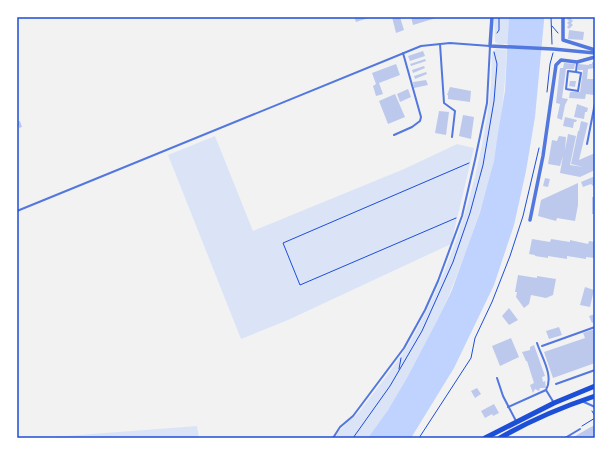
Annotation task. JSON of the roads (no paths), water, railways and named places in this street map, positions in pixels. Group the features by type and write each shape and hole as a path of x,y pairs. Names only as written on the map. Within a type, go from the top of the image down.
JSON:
{"main road":[{"path":"485,438 554,403 595,386"},
{"path":"500,438 535,419 595,396"}],"street":[{"path":"492,17 490,46 595,53"},
{"path":"563,17 563,40 595,50"},
{"path":"530,220 543,156 556,65 561,60 577,62 595,57"}],"lane":[{"path":"440,44 444,103 456,111 452,137"},
{"path":"17,211 422,46 440,44 490,46 487,103 476,160 462,216 438,281 414,331 404,348 354,416 340,426 333,438"},
{"path":"394,135 412,127 420,121 421,117 403,53"},
{"path":"576,72 577,62"},
{"path":"568,71 576,72 581,73 578,91 566,90 568,71"},
{"path":"587,144 595,103"},
{"path":"542,346 595,327"},
{"path":"508,407 546,390 549,384 549,377 537,344"},
{"path":"556,384 595,370"},
{"path":"497,378 502,396 516,422"},
{"path":"546,390 554,403"},
{"path":"582,400 595,407"},
{"path":"565,438 580,429"}],"water":[{"path":"509,17 544,17 544,21 535,117 526,171 514,225 494,285 454,368 411,438 368,438 388,410 407,378 438,319 452,290 480,212 494,161 505,91"}]}
